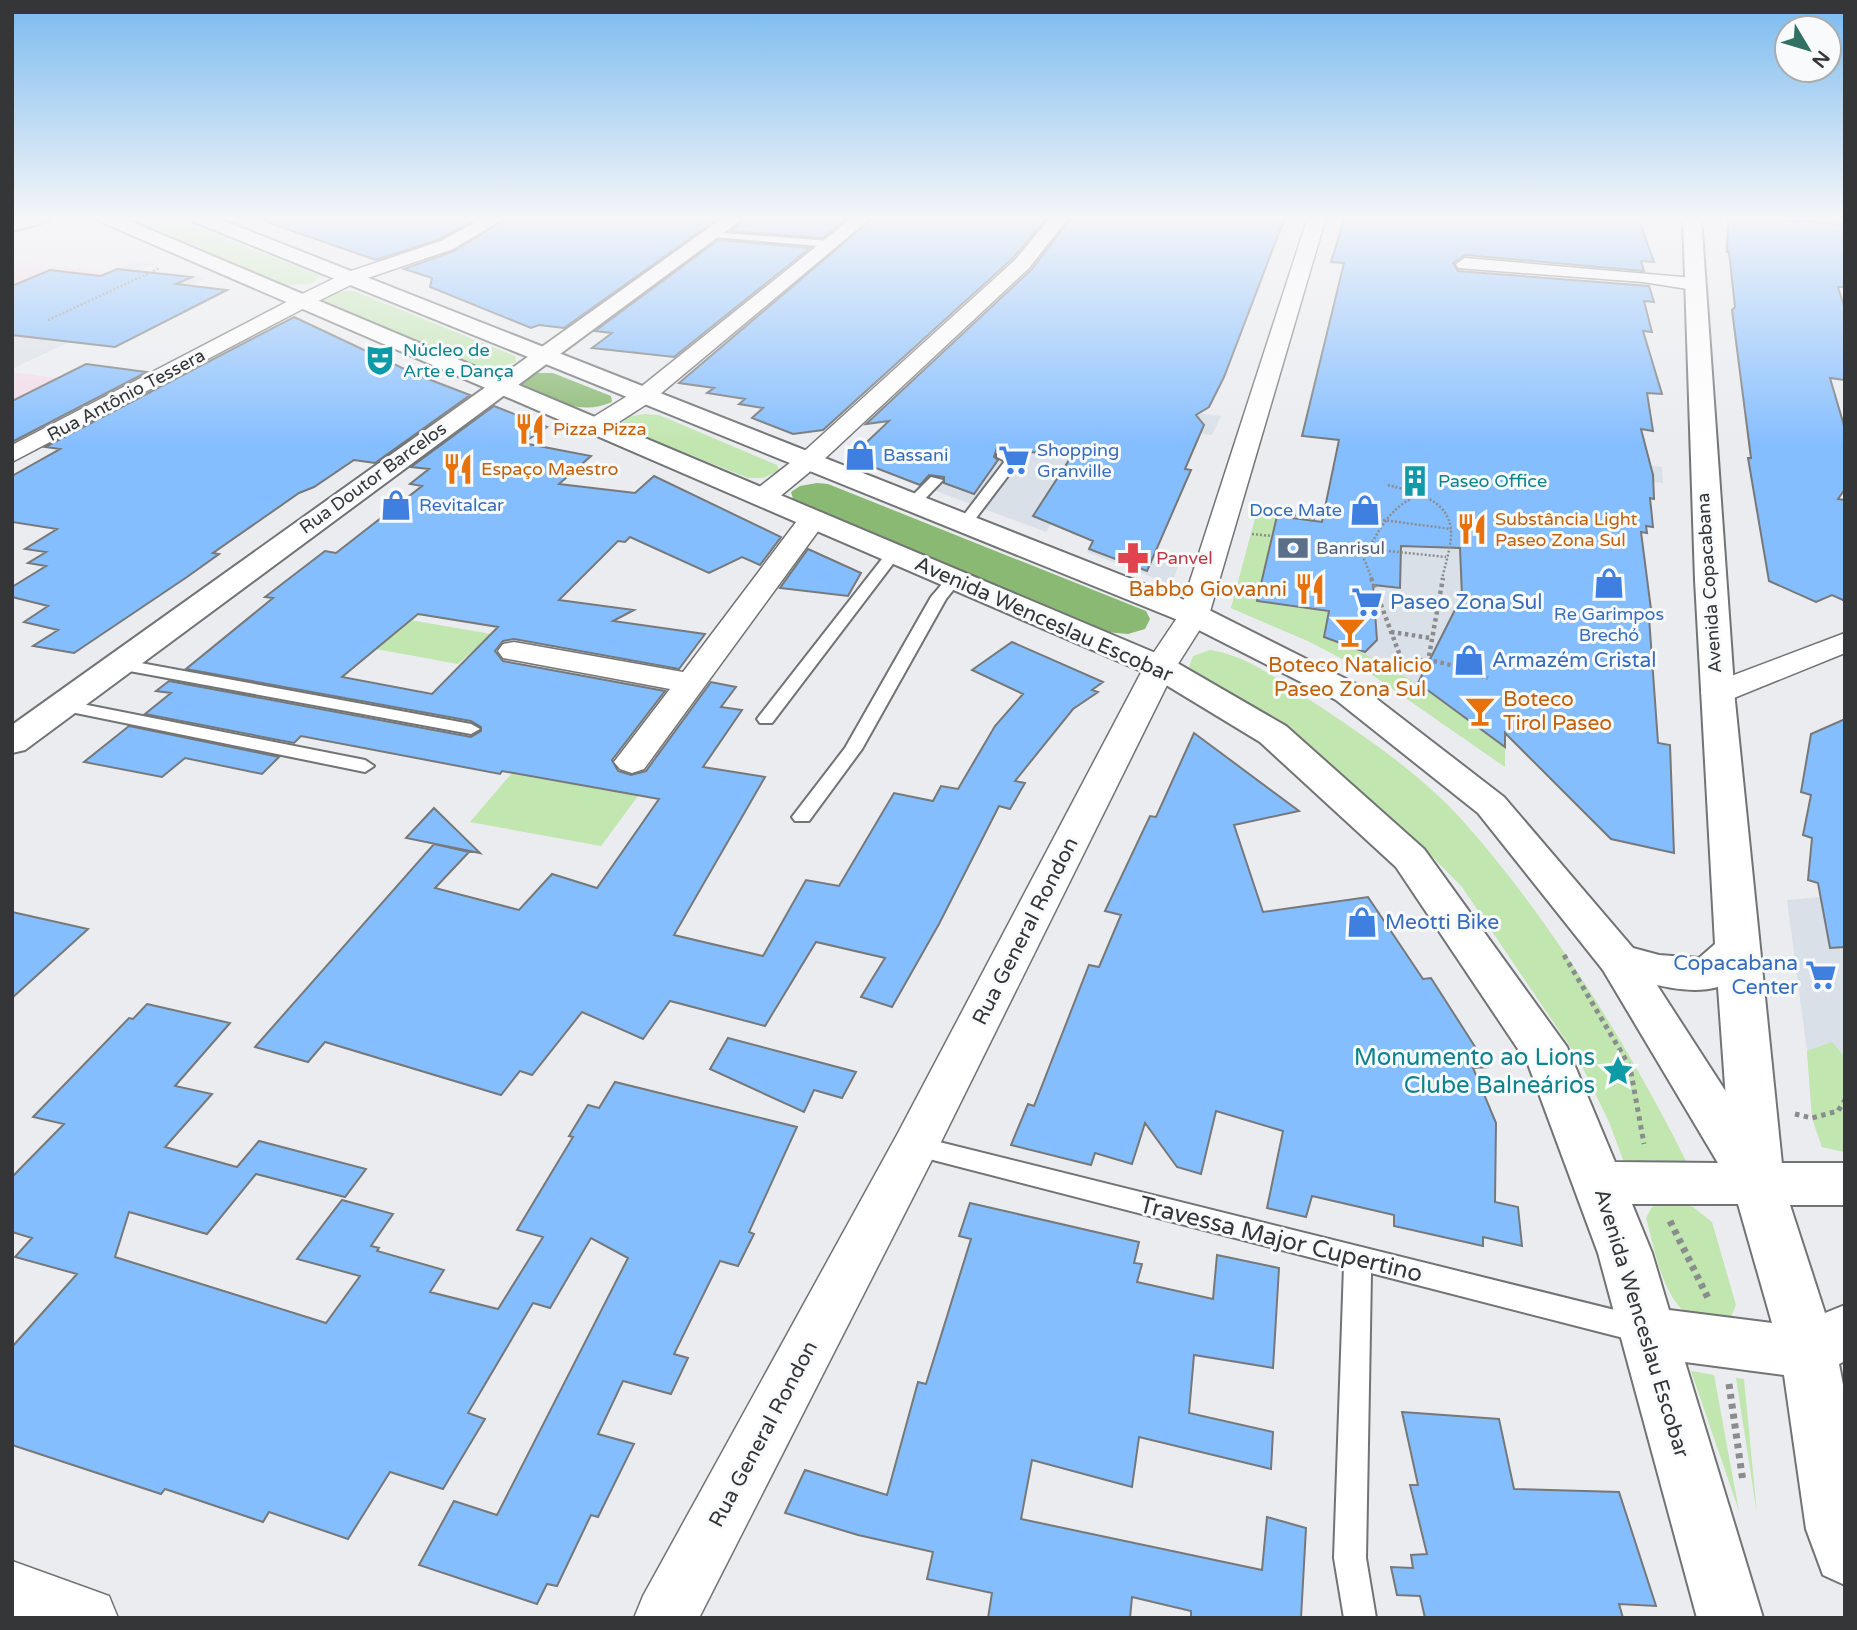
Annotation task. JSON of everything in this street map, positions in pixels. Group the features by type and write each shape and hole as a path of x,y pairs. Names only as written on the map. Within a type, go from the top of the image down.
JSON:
{"main road":[{"name":"Avenida Wenceslau Escobar","path":"288,293 1160,667 1273,734 1410,858 1550,1059 1625,1253 1730,1618"},
{"path":"392,293 1194,615 1348,693 1491,805 1618,959 1758,1184 1827,1342 1837,1529 1845,1553"},
{"name":"Rua Doutor Barcelos","path":"12,742 631,293"},
{"name":"Avenida Copacabana","path":"1694,293 1702,480 1717,693 1736,949 1758,1184"},
{"path":"1618,959 1659,970 1709,974 1736,949"},
{"path":"1599,1183 1845,1184"},
{"path":"1647,1332 1723,1342 1827,1342"}],"street":[{"name":"Rua Antônio Tessera","path":"12,455 319,293"},
{"path":"596,426 645,395 771,293"},
{"path":"762,497 809,460 990,293"},
{"name":"Rua General Rondon","path":"665,1618 915,1146 1160,667 1194,615 1293,293"},
{"path":"632,762 813,519"},
{"path":"1717,693 1845,642"},
{"path":"514,651 690,683"},
{"path":"12,1592 87,1618"}],"lane":[{"path":"965,523 1013,460 1002,454"},
{"path":"914,502 936,480"},
{"path":"766,719 894,553"},
{"path":"802,817 853,749 939,597 954,579"},
{"path":"118,664 471,729"},
{"path":"62,705 365,766"},
{"name":"Travessa Major Cupertino","path":"915,1146 1647,1332"},
{"path":"1358,1258 1350,1558 1360,1618"}],"path":[{"path":"48,320 105,293"},
{"path":"1388,485 1422,494 1437,503 1451,529 1429,656"},
{"path":"1402,660 1364,559 1383,520 1402,499 1422,494"},
{"path":"1278,514 1314,518 1313,521"},
{"path":"1383,520 1451,529"},
{"path":"1369,550 1446,557"},
{"path":"1360,594 1377,596"},
{"path":"1391,632 1431,638"},
{"path":"1348,693 1386,663 1429,656 1488,678"},
{"path":"1750,1103 1812,1118 1838,1111 1845,1100"},
{"path":"1651,1184 1720,1321 1744,1486"}],"shaded area":[{"path":"12,293 62,293 12,315"},
{"path":"62,293 173,293 12,369 12,315"},
{"path":"12,372 63,379 12,404"},
{"name":"Shopping Granville","path":"996,387 1221,416 1212,435 1113,423 1046,532 920,485"},
{"name":"Paseo Zona Sul","path":"1473,445 1662,467 1663,483 1498,464 1505,767 1371,674 1310,642 1231,608 1259,504 1324,513 1337,453"},
{"name":"Panvel","path":"1097,533 1179,563 1172,585 1087,552"},
{"name":"Copacabana Center","path":"1845,898 1845,1152 1822,1147 1812,1118 1807,1051 1787,900"}],"green space":[{"path":"332,293 359,293 515,356 516,362 498,368 480,367 323,302 324,296"},
{"path":"537,373 553,373 611,396 612,402 588,408 576,407 519,385 521,379"},
{"path":"659,415 777,465 779,471 763,478 748,478 628,430 621,424 630,416"},
{"path":"828,484 1146,611 1150,619 1145,629 1128,634 1106,632 793,499 791,492 800,486"},
{"path":"1259,504 1279,507 1257,601 1328,611 1325,637 1397,672 1461,715 1505,747 1505,767 1371,674 1310,642 1231,608"},
{"path":"410,620 491,634 458,664 376,649"},
{"path":"1210,650 1250,663 1332,715 1372,742 1429,787 1462,820 1526,898 1586,985 1640,1075 1688,1165 1651,1160 1625,1165 1609,1122 1579,1060 1462,887 1415,839 1329,764 1266,716 1194,673 1189,667 1193,656"},
{"path":"512,773 638,796 601,846 470,822"},
{"path":"1832,1042 1845,1057 1845,1152 1822,1147 1812,1118 1807,1051"},
{"path":"1671,1200 1693,1207 1712,1222 1736,1305 1731,1317 1710,1321 1693,1317 1680,1307 1669,1292 1646,1218 1652,1207"},
{"path":"1691,1371 1714,1375 1739,1511"},
{"path":"1736,1378 1744,1379 1757,1514"}],"building":[{"path":"12,293 221,293 115,347 12,335"},
{"path":"445,293 613,293 564,328 539,325 531,328"},
{"path":"646,293 754,293 674,357 592,348 612,333 595,331"},
{"path":"785,293 974,293 823,430 793,434 752,418 763,408 739,404 745,399 707,393 714,388 679,383"},
{"path":"1006,293 1256,293 1224,377 1209,407 1196,415 1204,425 1185,469 1191,470 1147,571 1089,549 1093,541 1033,516 1071,457 997,448 994,457 998,460 974,494 944,483 944,477 929,475 920,485 850,458 889,421 866,424"},
{"path":"1337,293 1651,293 1654,302 1644,301 1652,332 1643,331 1662,394 1647,393 1653,431 1641,429 1653,475 1654,499 1650,498 1653,527 1646,526 1647,533 1641,532 1652,617 1649,617 1658,743 1670,745 1674,853 1611,839 1505,733 1505,747 1418,683 1462,596 1460,548 1401,546 1400,588 1373,585 1377,640 1365,652 1324,637 1329,611 1257,601 1277,516 1322,522 1339,440 1302,436"},
{"path":"1733,293 1840,293 1845,309 1845,380 1830,378 1845,429 1845,489 1838,499 1845,500 1845,601 1832,595 1816,602 1769,581 1748,458 1751,458 1732,310 1735,307"},
{"path":"294,317 415,374 470,395 375,463 354,460 314,487 299,493 213,553 219,554 187,577 74,653 33,646 58,630 24,622 48,606 12,597 12,587 46,566 28,563 46,552 25,549 57,529 12,522 12,476 60,449 45,447"},
{"path":"86,364 147,372 12,442 12,401"},
{"path":"494,406 547,427 523,443 591,456 559,484 635,493 654,476 781,537 760,565 742,557 709,573 630,537 625,542 618,541 559,600 634,610 613,621 705,634 679,669 514,639 503,641 495,651 503,661 665,691 612,760 618,771 631,775 646,771 711,682 736,687 721,707 742,710 703,767 765,777 674,935 763,956 806,880 839,886 894,793 933,801 941,786 958,789 995,726 1023,694 972,670 1012,642 1103,682 1092,690 1098,692 1073,709 1015,781 1025,783 1010,809 999,806 939,924 892,1007 861,997 885,958 816,942 765,1026 670,1001 643,1039 582,1012 532,1075 520,1071 501,1095 325,1042 308,1062 255,1047 434,844 469,852 435,888 519,910 552,874 597,888 659,799 502,771 500,774 301,736 294,743 145,714 171,693 156,691 169,681 471,737 481,731 481,727 471,721 186,669 273,598 265,597 325,551 336,553 422,486 410,484 429,469 411,467","holes":["418,614 498,627 432,694 342,677"]},
{"path":"808,549 861,573 848,596 780,588"},
{"path":"1845,719 1845,947 1830,948 1818,883 1808,880 1812,838 1803,835 1811,795 1801,792 1811,734"},
{"path":"129,726 279,757 262,774 185,758 162,777 84,762"},
{"path":"1194,733 1299,811 1234,825 1263,912 1368,897 1423,979 1431,978 1488,1067 1473,1068 1496,1123 1495,1202 1518,1207 1522,1246 1483,1237 1483,1246 1394,1226 1394,1215 1312,1196 1306,1217 1267,1208 1283,1131 1216,1111 1201,1174 1177,1167 1145,1123 1132,1164 1095,1153 1091,1165 1011,1145 1028,1104 1034,1106 1089,965 1099,967 1121,915 1105,911 1150,816 1156,817"},
{"path":"434,808 480,853 406,838"},
{"path":"12,912 88,929 12,998"},
{"path":"147,1004 230,1023 175,1086 212,1094 165,1147 237,1167 259,1141 366,1169 345,1197 256,1174 207,1234 129,1212 115,1257 326,1323 360,1276 297,1259 342,1200 393,1214 371,1246 379,1248 377,1251 444,1270 430,1292 498,1309 543,1237 517,1230 573,1137 569,1136 588,1105 599,1108 615,1082 797,1127 749,1232 754,1234 738,1266 720,1261 674,1354 688,1358 671,1394 623,1381 598,1434 634,1444 598,1517 591,1515 557,1586 547,1584 537,1604 419,1565 454,1501 497,1515 628,1258 591,1238 550,1308 533,1303 468,1413 485,1419 443,1489 390,1472 348,1539 269,1512 263,1522 165,1489 161,1494 12,1445 12,1347 77,1274 15,1257 32,1238 12,1232 12,1177 64,1124 33,1117 129,1018 133,1019"},
{"path":"728,1038 856,1072 842,1098 814,1090 804,1112 710,1069"},
{"path":"970,1203 1139,1242 1134,1263 1142,1264 1137,1282 1213,1299 1217,1255 1279,1268 1273,1368 1194,1355 1189,1413 1273,1432 1271,1469 1139,1437 1132,1487 1032,1460 1021,1519 1262,1570 1267,1517 1306,1528 1301,1618 1191,1618 1191,1611 1132,1597 1130,1618 988,1618 992,1593 927,1579 933,1552 858,1535 785,1513 805,1470 887,1495 918,1382 926,1384 971,1239 959,1236"},
{"path":"1402,1412 1499,1419 1514,1489 1619,1492 1656,1606 1619,1604 1623,1618 1425,1618 1420,1596 1397,1595 1391,1567 1413,1568 1411,1555 1427,1554 1410,1485 1418,1485"}],"place":[{"name":"Núcleo de Arte e Dança","path":"380,360"},
{"name":"Pizza Pizza","path":"530,429"},
{"name":"Bassani","path":"860,455"},
{"name":"Shopping Granville","path":"1014,460"},
{"name":"Espaço Maestro","path":"458,469"},
{"name":"Paseo Office","path":"1415,481"},
{"name":"Revitalcar","path":"396,505"},
{"name":"Doce Mate","path":"1365,510"},
{"name":"Substância Light Paseo Zona Sul","path":"1472,529"},
{"name":"Banrisul","path":"1293,548"},
{"name":"Panvel","path":"1133,558"},
{"name":"Re Garimpos Brechó","path":"1609,583"},
{"name":"Babbo Giovanni","path":"1310,589"},
{"name":"Paseo Zona Sul","path":"1367,602"},
{"name":"Boteco Natalicio Paseo Zona Sul","path":"1350,632"},
{"name":"Armazém Cristal","path":"1469,660"},
{"name":"Boteco Tirol Paseo","path":"1480,711"},
{"name":"Meotti Bike","path":"1362,922"},
{"name":"Copacabana Center","path":"1821,975"},
{"name":"Monumento ao Lions Clube Balneários","path":"1618,1071"}]}
